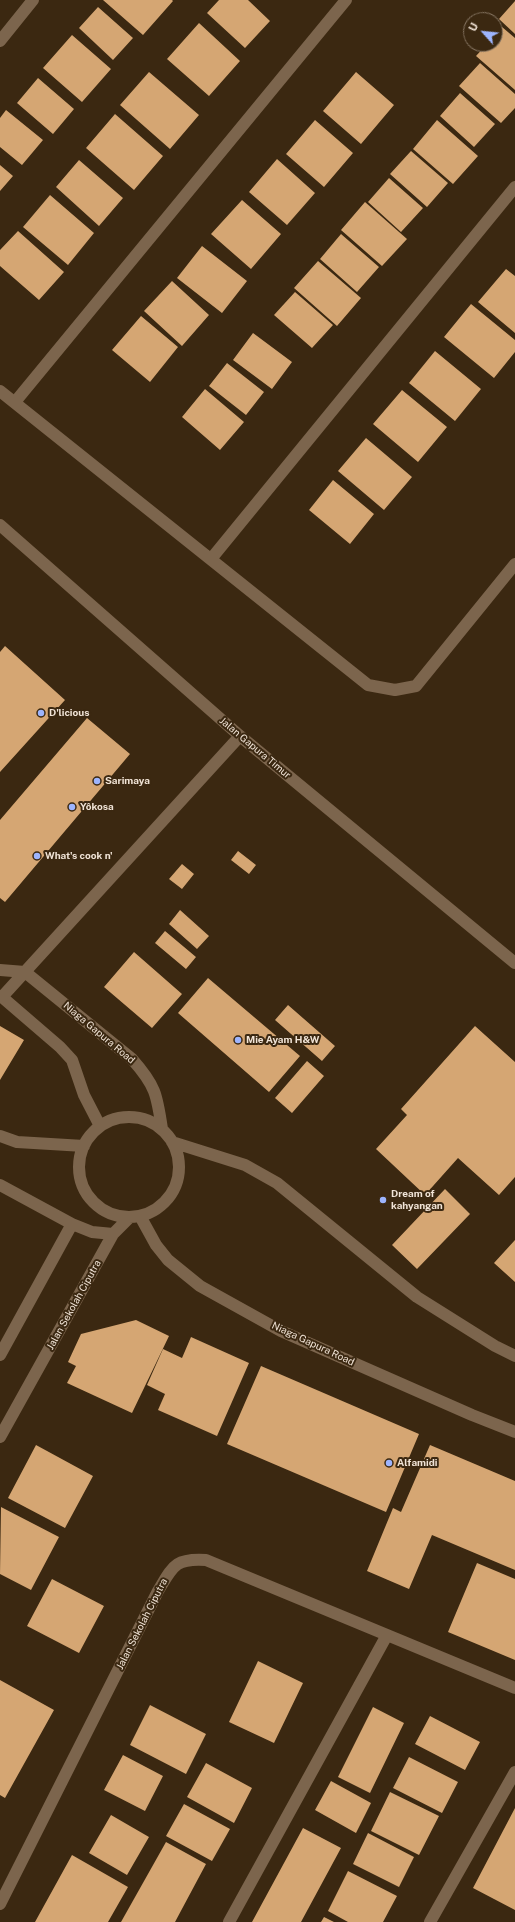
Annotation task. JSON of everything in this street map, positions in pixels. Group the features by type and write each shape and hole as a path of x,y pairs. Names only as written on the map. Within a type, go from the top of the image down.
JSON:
{"street":[{"path":"0,40 33,0"},
{"path":"15,402 346,0"},
{"path":"211,559 515,187"},
{"path":"0,391 368,685 395,690 416,686 515,564"},
{"name":"Jalan Gapura Timur","path":"0,525 240,736 515,963"},
{"path":"100,1126 84,1095 72,1060 60,1047 1,994 25,972 240,736"},
{"path":"0,970 25,972"},
{"name":"Niaga Gapura Road","path":"25,972 132,1059 144,1073 156,1094 162,1129"},
{"path":"138,1118 151,1122 162,1129 172,1142 178,1156 179,1172 175,1187 167,1200 155,1210 134,1217 114,1216 101,1210 90,1200 83,1188 79,1174 80,1160 84,1146 91,1135 100,1126 112,1120 138,1118"},
{"path":"0,1136 17,1142 84,1146"},
{"path":"172,1142 210,1153 245,1166 277,1183 417,1297 495,1346 515,1356"},
{"path":"0,1185 72,1224 92,1232 113,1234"},
{"name":"Niaga Gapura Road","path":"134,1217 168,1260 200,1286 281,1331 472,1415 515,1432"},
{"name":"Jalan Sekolah Ciputra","path":"0,1437 113,1234 134,1217"},
{"path":"0,1355 72,1224"},
{"name":"Jalan Sekolah Ciputra","path":"0,1904 158,1591 175,1565 190,1559 206,1560 515,1688"},
{"path":"229,1922 387,1635"},
{"path":"430,1922 515,1772"}],"building":[{"path":"103,0 172,0 173,1 143,35"},
{"path":"219,0 248,0 270,21 245,48 207,13"},
{"path":"515,1 515,34 503,23 503,14"},
{"path":"98,7 133,38 113,60 79,28"},
{"path":"199,23 240,61 209,96 167,59"},
{"path":"503,28 515,38 515,90 476,56 480,52 503,52"},
{"path":"72,35 111,69 82,102 43,68"},
{"path":"480,63 515,94 515,108 501,123 459,86"},
{"path":"149,72 199,115 170,149 120,105"},
{"path":"356,72 394,105 361,144 323,111"},
{"path":"38,78 74,109 53,134 17,103"},
{"path":"460,93 495,124 474,147 440,116"},
{"path":"6,110 43,140 22,165 0,147 0,118"},
{"path":"115,114 163,156 134,190 86,148"},
{"path":"315,120 353,153 324,187 286,154"},
{"path":"437,120 478,156 453,184 413,149"},
{"path":"411,151 448,183 427,207 390,174"},
{"path":"277,159 315,193 287,225 249,192"},
{"path":"79,160 123,198 99,226 56,187"},
{"path":"0,165 13,176 0,191"},
{"path":"389,178 423,208 401,232 368,202"},
{"path":"50,195 94,233 68,265 23,227"},
{"path":"242,200 281,234 251,269 211,234"},
{"path":"365,202 407,239 382,266 341,230"},
{"path":"18,231 64,272 39,300 0,266 0,250"},
{"path":"341,234 379,267 357,292 320,259"},
{"path":"202,246 247,281 222,313 177,278"},
{"path":"318,261 361,298 337,326 294,288"},
{"path":"506,269 515,276 515,333 478,302"},
{"path":"172,281 209,315 182,346 144,311"},
{"path":"295,292 333,325 312,348 274,315"},
{"path":"471,304 515,340 515,352 494,378 444,337"},
{"path":"141,316 178,347 150,382 112,350"},
{"path":"253,333 292,362 272,389 233,360"},
{"path":"435,351 481,389 455,421 409,383"},
{"path":"227,363 264,392 246,415 209,386"},
{"path":"205,389 244,422 220,450 182,417"},
{"path":"402,390 447,427 418,462 373,424"},
{"path":"366,438 412,477 384,510 338,471"},
{"path":"333,480 374,514 350,544 309,510"},
{"path":"5,646 65,700 0,772 0,652"},
{"path":"87,718 130,754 5,902 0,898 0,820"},
{"path":"238,851 256,865 249,874 231,860"},
{"path":"182,864 194,874 182,889 169,879"},
{"path":"180,910 209,936 197,949 169,924"},
{"path":"165,931 196,957 186,969 155,943"},
{"path":"134,952 182,994 152,1028 104,987"},
{"path":"208,978 300,1056 269,1092 178,1013"},
{"path":"288,1005 335,1046 322,1061 275,1020"},
{"path":"0,1026 24,1040 0,1080"},
{"path":"475,1026 515,1062 515,1177 499,1195 458,1158 425,1195 376,1149 407,1115 401,1109"},
{"path":"307,1061 324,1076 292,1113 275,1098"},
{"path":"445,1189 470,1214 417,1269 392,1245"},
{"path":"515,1240 515,1282 494,1263"},
{"path":"136,1320 169,1336 132,1413 67,1383 76,1366 68,1362 81,1334"},
{"path":"191,1337 249,1363 217,1436 158,1410 165,1394 147,1385 163,1349 182,1358"},
{"path":"261,1366 419,1434 386,1512 227,1444"},
{"path":"36,1445 93,1476 65,1528 8,1498"},
{"path":"430,1445 515,1481 515,1570 432,1535 409,1589 367,1571 393,1508 401,1512"},
{"path":"1,1507 59,1537 31,1590 0,1574"},
{"path":"477,1563 515,1579 515,1660 448,1632"},
{"path":"52,1579 104,1606 79,1653 27,1626"},
{"path":"258,1661 303,1683 274,1743 229,1722"},
{"path":"0,1680 54,1710 5,1798 0,1795"},
{"path":"150,1705 206,1734 186,1774 130,1745"},
{"path":"373,1707 404,1723 370,1793 338,1777"},
{"path":"430,1716 480,1742 465,1770 415,1744"},
{"path":"123,1755 163,1776 145,1811 104,1790"},
{"path":"409,1757 458,1782 442,1813 393,1788"},
{"path":"206,1763 252,1788 234,1823 187,1797"},
{"path":"331,1781 371,1803 356,1833 315,1810"},
{"path":"390,1792 439,1816 419,1855 371,1831"},
{"path":"184,1804 230,1829 212,1861 166,1836"},
{"path":"515,1808 515,1910 473,1888"},
{"path":"111,1815 149,1837 127,1875 89,1853"},
{"path":"303,1828 341,1848 301,1922 252,1922"},
{"path":"368,1833 414,1857 399,1887 353,1864"},
{"path":"166,1842 206,1864 175,1922 121,1922"},
{"path":"72,1855 128,1887 108,1922 35,1922"},
{"path":"348,1871 397,1896 383,1922 348,1922 328,1911"},
{"path":"324,1917 334,1922 321,1922"}],"place":[{"name":"D'licious","path":"41,713"},
{"name":"Sarimaya","path":"97,781"},
{"name":"Yôkosa","path":"72,807"},
{"name":"What's cook n'","path":"37,856"},
{"name":"Mie Ayam H&W","path":"238,1040"},
{"name":"Dream of kahyangan","path":"383,1200"},
{"name":"Alfamidi","path":"389,1463"}]}
